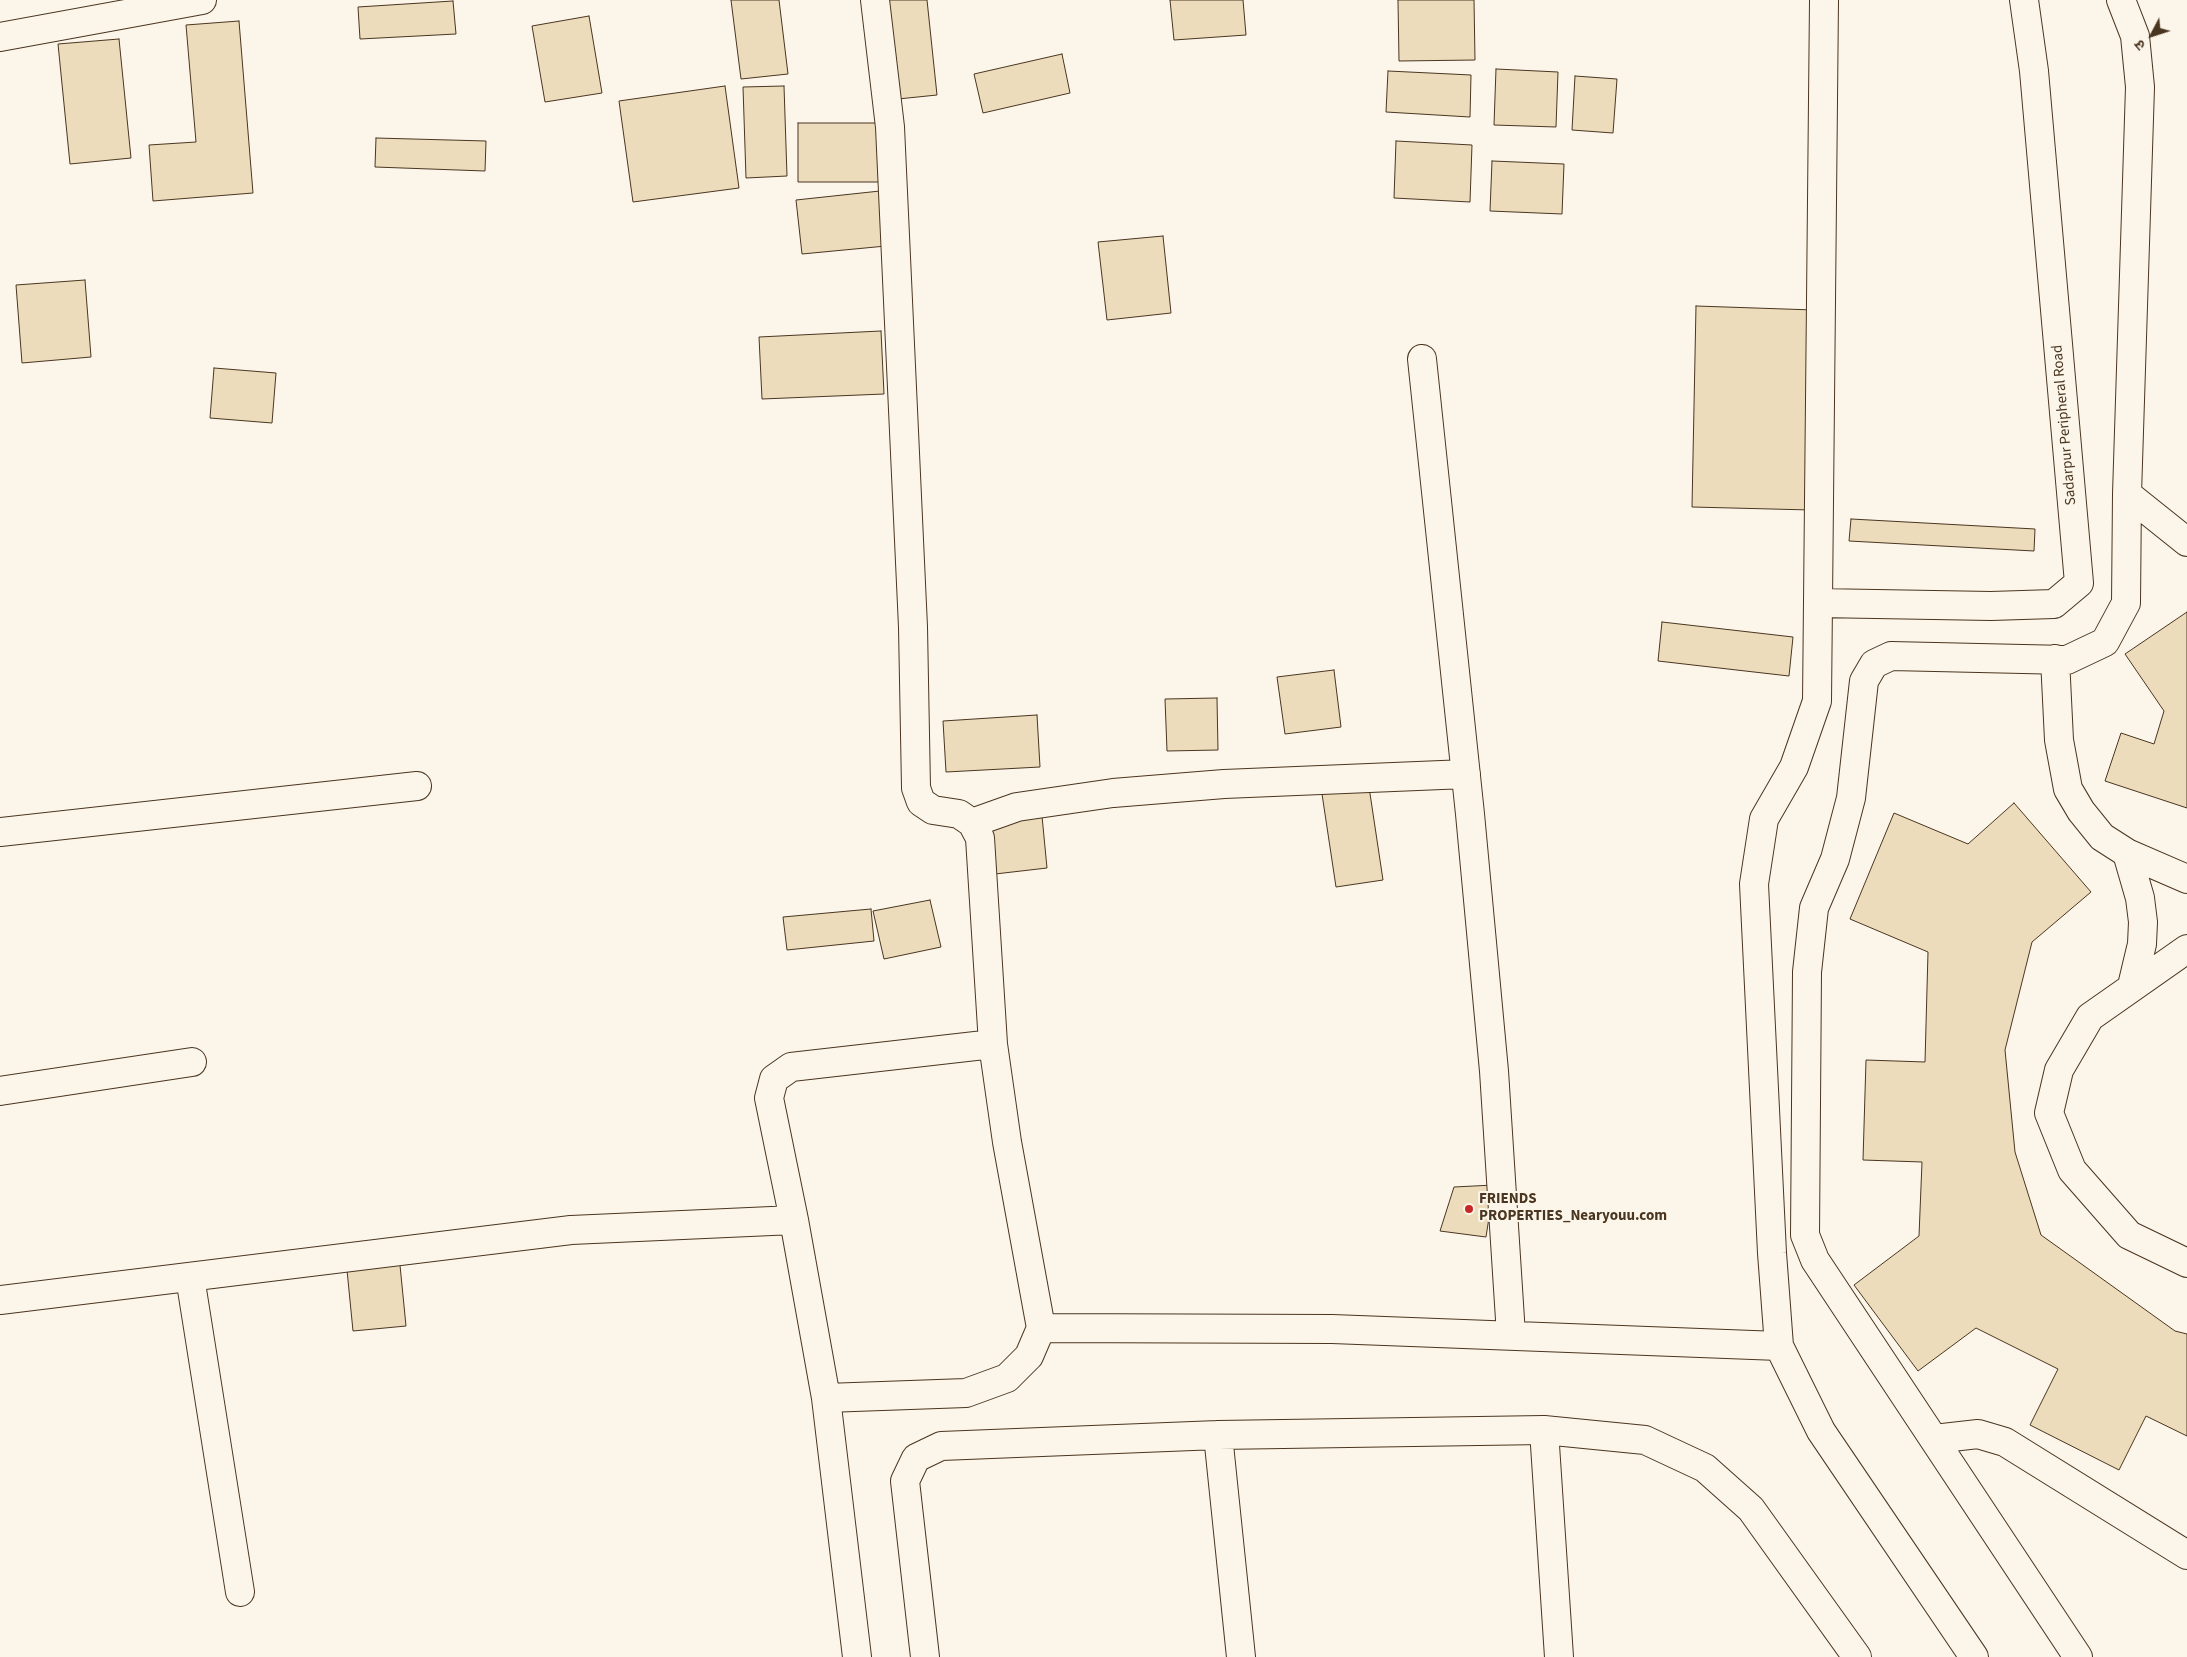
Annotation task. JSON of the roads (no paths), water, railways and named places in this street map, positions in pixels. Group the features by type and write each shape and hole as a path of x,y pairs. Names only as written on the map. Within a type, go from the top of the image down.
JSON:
{"street":[{"path":"0,36 202,0"},
{"path":"826,1398 966,1393 1007,1378 1030,1356 1041,1328 1007,1142 993,1044 980,838 972,823 958,814 933,810 921,802 916,788 913,627 890,128 875,0"},
{"path":"1824,0 1817,700 1794,767 1764,819 1754,884 1778,1346 1821,1431 1974,1657"},
{"name":"Sadarpur Peripheral Road","path":"1818,603 1991,606 2054,604 2079,582 2034,71 2024,0"},
{"path":"2078,1657 1815,1260 1805,1235 1807,972 1814,908 1835,859 1851,798 1864,681 1874,664 1891,656 2067,660 2105,642 2126,603 2127,494 2140,87 2135,36 2121,0"},
{"path":"1422,359 1466,774 1494,1071 1510,1335"},
{"path":"2127,494 2187,542"},
{"path":"2055,660 2059,740 2068,789 2080,811 2102,837 2127,853 2187,879"},
{"path":"972,823 1017,807 1113,793 1224,784 1466,774"},
{"path":"0,832 418,786"},
{"path":"2127,853 2140,898 2143,922 2142,944 2132,986"},
{"path":"2187,949 2090,1017 2059,1070 2049,1113 2072,1170 2129,1235 2187,1263"},
{"path":"857,1657 826,1398 794,1220 769,1098 774,1079 791,1067 993,1044"},
{"path":"0,1091 192,1062"},
{"path":"0,1300 572,1230 794,1220"},
{"path":"190,1277 240,1592"},
{"path":"1041,1328 1332,1329 1778,1346"},
{"path":"1544,1430 1559,1657"},
{"path":"926,1657 905,1481 916,1458 940,1446 1218,1435 1544,1430 1645,1440 1705,1468 1751,1509 1857,1657"},
{"path":"1934,1439 1978,1434 2005,1442 2187,1555"},
{"path":"1218,1435 1241,1657"}],"place":[{"name":"FRIENDS PROPERTIES_Nearyouu.com","path":"1469,1209"}]}
